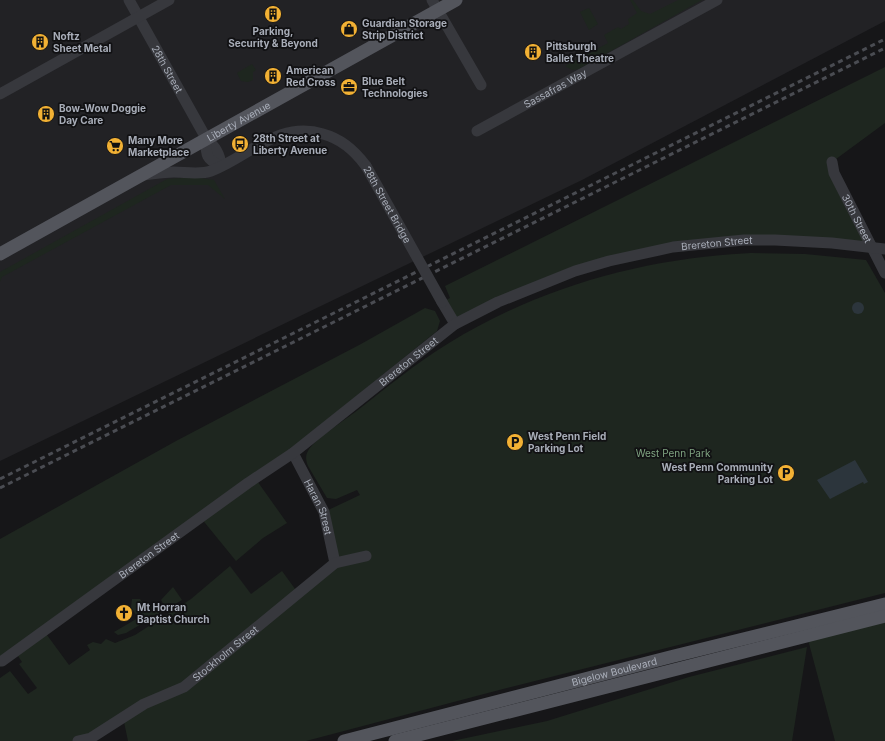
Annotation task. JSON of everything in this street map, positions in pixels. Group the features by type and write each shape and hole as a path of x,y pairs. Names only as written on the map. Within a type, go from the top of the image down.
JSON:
{"main road":[{"name":"Liberty Avenue","path":"0,254 142,176 435,5 456,0"},
{"name":"Bigelow Boulevard","path":"344,741 670,656 885,604"},
{"name":"Bigelow Boulevard","path":"395,741 885,616"}],"street":[{"name":"28th Street","path":"129,0 206,138 216,148 220,157 220,166"},
{"path":"0,94 169,0"},
{"name":"Sassafras Way","path":"477,132 717,0"},
{"path":"435,5 481,85"},
{"name":"28th Street Bridge","path":"142,176 173,172 210,172 282,134 303,130 330,136 342,142 359,157 366,166 455,324"},
{"name":"30th Street","path":"832,162 834,173 885,273"},
{"name":"Brereton Street","path":"2,661 248,483 293,453 455,324 498,302 575,271 609,261 673,247 744,240 775,240 832,243 885,249"},
{"name":"Haran Street","path":"293,453 324,512 335,564"},
{"name":"Stockholm Street","path":"78,741 91,738 144,704 184,687 335,564 366,556"}],"shaded area":[{"path":"0,0 885,0 885,21 582,180 0,461"},
{"path":"856,302 860,302 864,308 860,314 856,314 852,310 852,306"},
{"path":"855,460 868,482 864,484 863,482 830,499 817,480"}],"green space":[{"path":"630,0 633,0 641,11 650,14 678,0 702,0 579,69 572,70 565,66 608,43 604,35 618,27 621,29 629,24 628,19 637,13"},
{"path":"589,8 598,24 589,30 580,12"},
{"path":"252,64 256,70 253,72 253,80 248,82 241,81 237,73"},
{"path":"885,67 885,123 832,162 872,248 744,240 609,261 455,324 442,302 450,298 445,286"},
{"path":"194,177 214,180 225,199 208,185 171,185 2,277 0,282 0,272 167,179"},
{"name":"West Penn Park","path":"751,253 805,254 866,260 885,293 885,593 503,689 306,741 128,741 123,717 78,741 0,741 0,678 10,671 28,694 37,688 19,664 22,662 18,656 0,667 0,539 176,441 361,344 425,308 435,311 440,321 437,331 255,478 287,523 263,538 236,561 201,518 44,631 69,665 90,650 87,645 93,642 101,644 106,639 115,643 135,635 191,599 230,566 251,594 282,571 298,593 335,563 324,512 360,495 357,490 336,499 327,498 308,466 306,458 307,453 322,436 401,376 449,343 484,323 557,291 594,279 672,261"},
{"path":"173,587 182,600 126,633 118,635 114,632 138,618 131,607 132,599 140,599 145,607 148,608 154,603 157,609 164,605 161,600"},
{"path":"885,616 885,741 835,741 807,636"},
{"path":"807,647 792,741 452,741 547,721 689,677"}],"railway":[{"path":"0,479 885,39"},
{"path":"0,488 885,48"}],"place":[{"name":"Parking, Security & Beyond","path":"273,14"},
{"name":"Guardian Storage Strip District","path":"349,29"},
{"name":"Noftz Sheet Metal","path":"40,42"},
{"name":"Pittsburgh Ballet Theatre","path":"533,52"},
{"name":"American Red Cross","path":"273,76"},
{"name":"Blue Belt Technologies","path":"349,87"},
{"name":"Bow-Wow Doggie Day Care","path":"46,114"},
{"name":"28th Street at Liberty Avenue","path":"240,144"},
{"name":"Many More Marketplace","path":"115,146"},
{"name":"West Penn Field Parking Lot","path":"515,442"},
{"name":"West Penn Community Parking Lot","path":"786,473"},
{"name":"Mt Horran Baptist Church","path":"124,613"}]}
